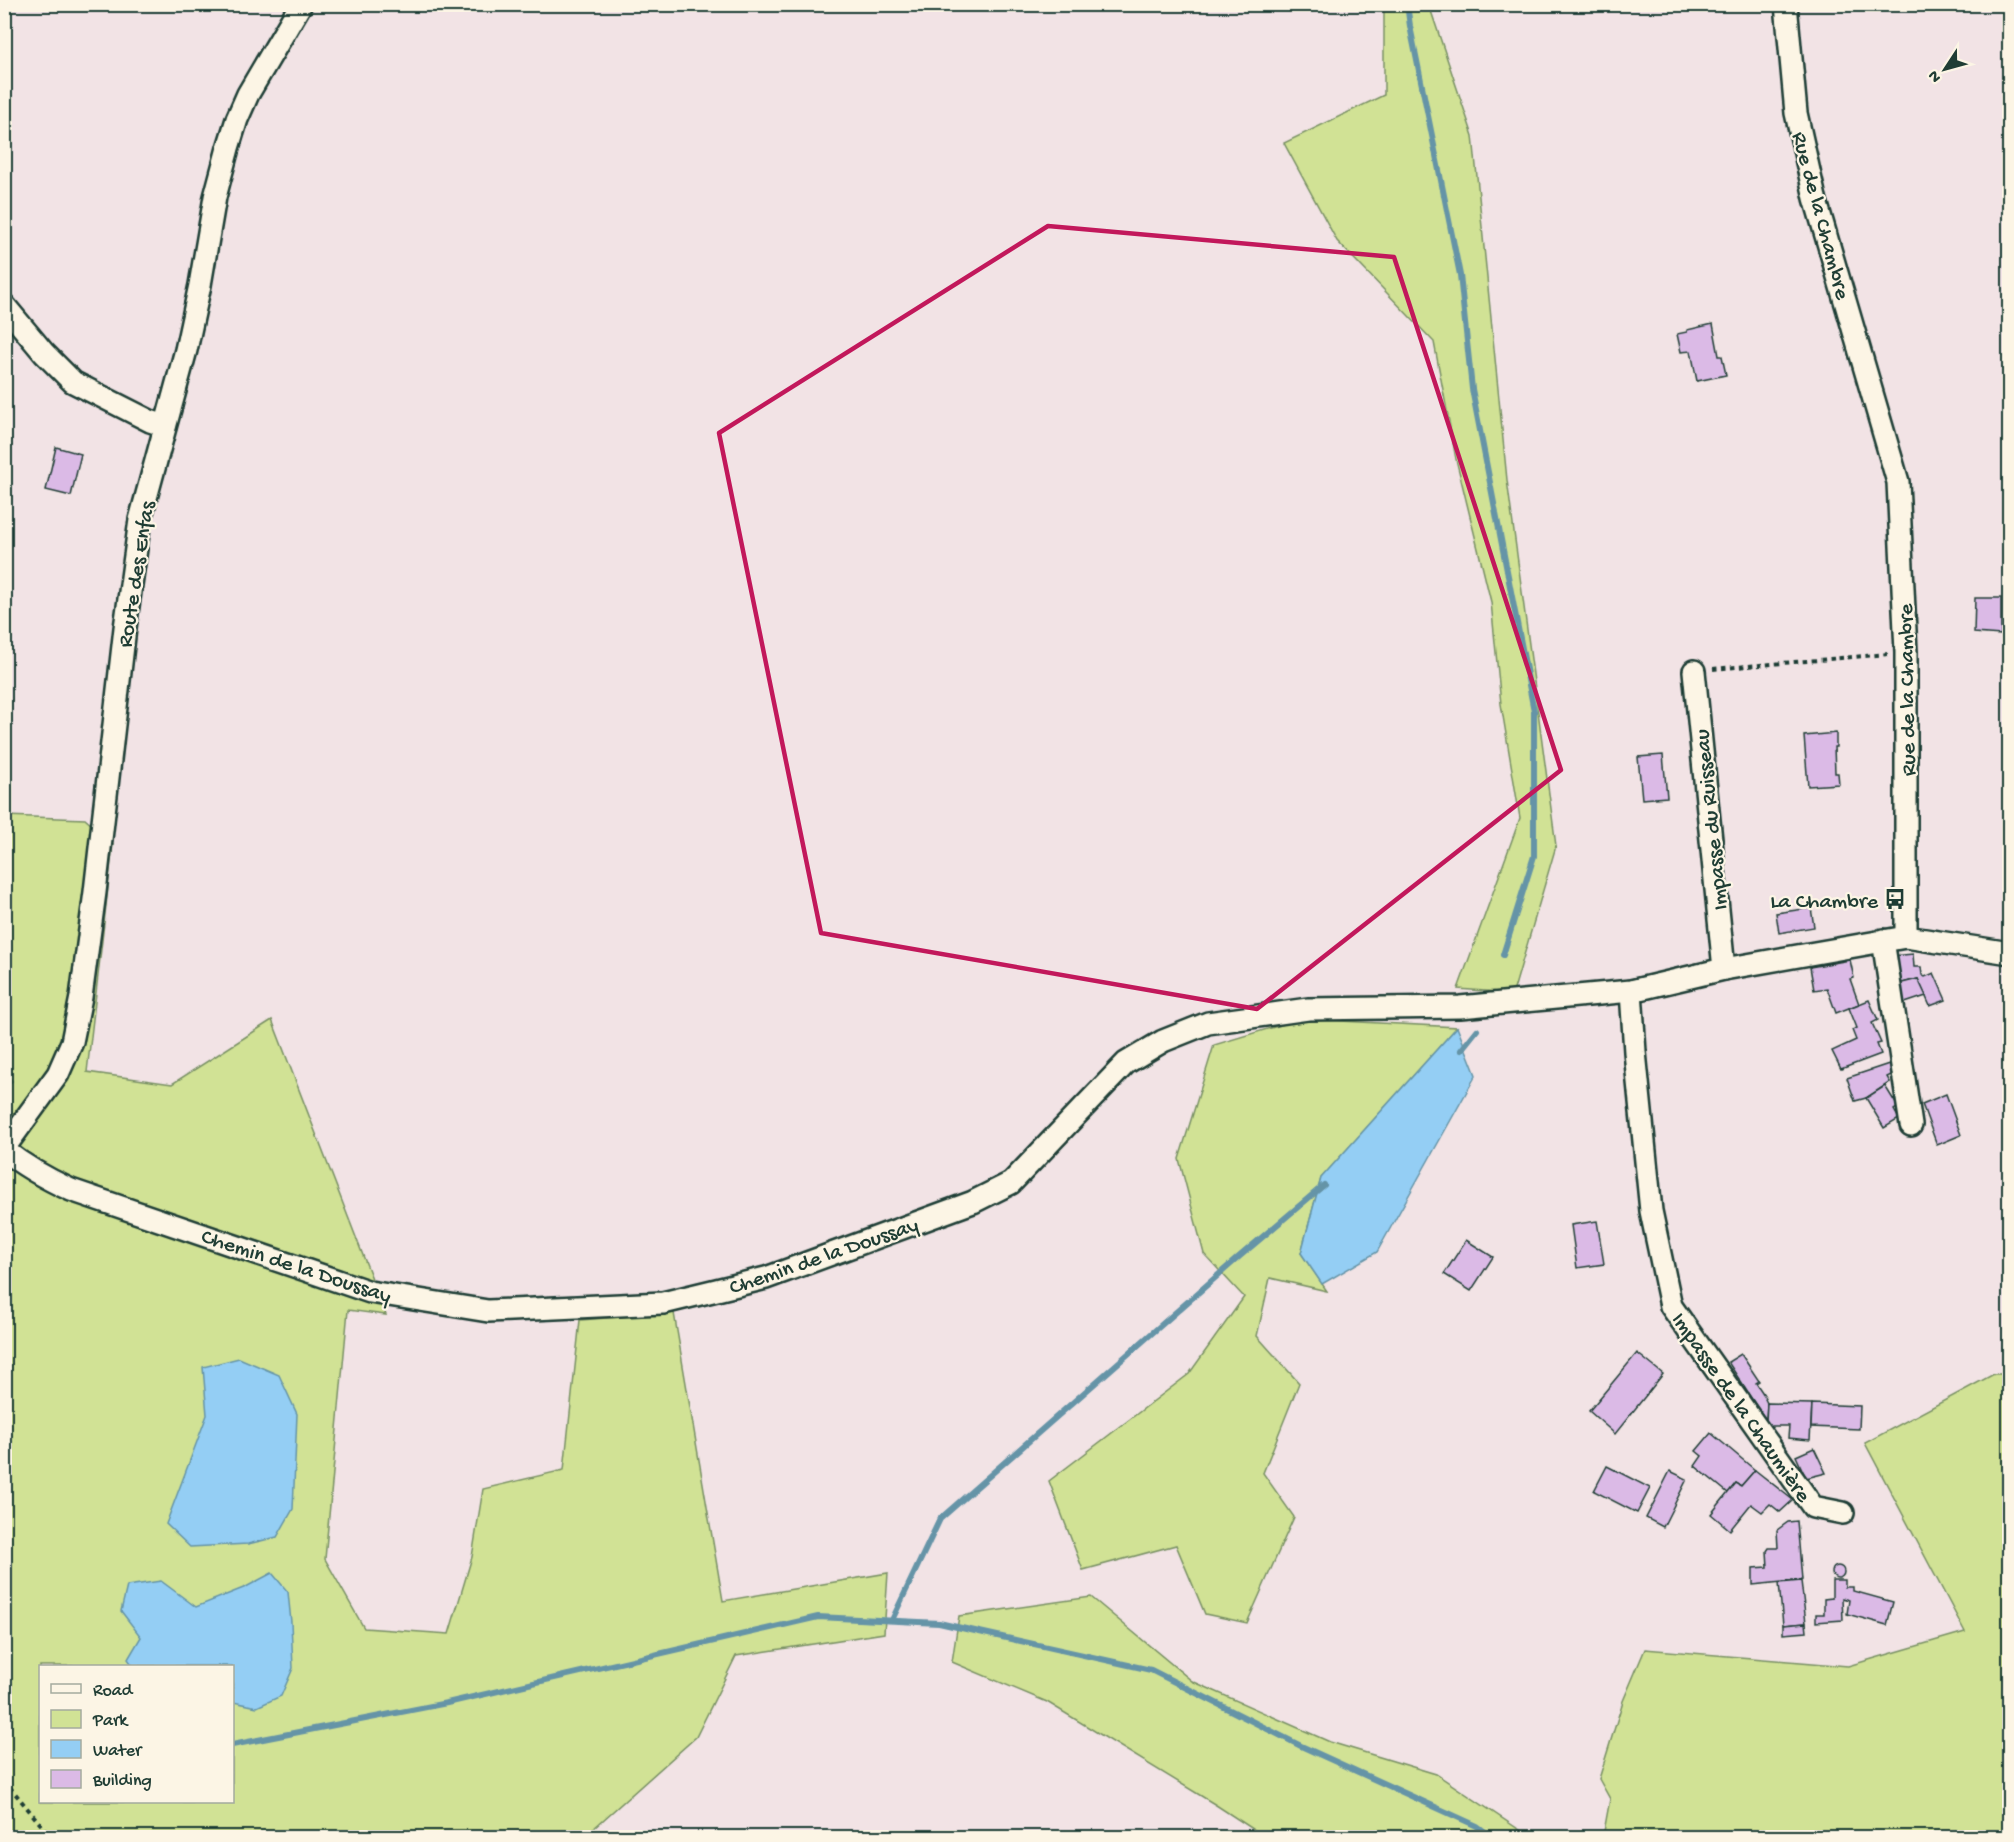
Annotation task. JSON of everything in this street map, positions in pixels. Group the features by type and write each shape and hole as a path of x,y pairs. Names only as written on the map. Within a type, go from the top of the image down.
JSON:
{"street":[{"name":"Route des Enfas","path":"4,1149 58,1074 76,1026 95,892 135,549 146,492 186,350 215,197 234,128 248,94 301,4"},
{"name":"Rue de la Chambre","path":"1786,4 1796,113 1815,198 1898,482 1906,652 1906,937"},
{"path":"4,305 44,353 73,382 150,421 165,426"},
{"name":"Impasse du Ruisseau","path":"1694,671 1724,969"},
{"path":"1631,991 1724,969 1906,937 2010,952"},
{"path":"1882,940 1911,1125"},
{"name":"Chemin de la Doussay","path":"4,1149 31,1170 71,1190 370,1292 488,1311 663,1303 766,1278 972,1202 1011,1183 1126,1063 1163,1041 1208,1023 1308,1009 1460,1007 1631,991"},
{"name":"Impasse de la Chaumière","path":"1631,991 1651,1210 1671,1306 1813,1506 1843,1513"}],"path":[{"path":"1694,671 1906,652"},
{"path":"4,1780 52,1838"}],"highlighted area":[{"path":"1048,226 1394,257 1561,770 1257,1009 821,933 719,433"}],"green space":[{"path":"1384,5 1429,5 1473,136 1507,480 1556,846 1513,993 1458,989 1520,818 1501,704 1491,602 1456,459 1434,342 1337,241 1284,143 1384,95"},
{"path":"5,816 85,819 113,844 87,1072 172,1084 272,1020 386,1315 348,1310 325,1559 364,1628 449,1634 472,1557 483,1489 564,1470 580,1320 674,1313 723,1601 888,1573 884,1633 736,1656 696,1737 584,1837 5,1838 4,1092 12,1081 4,1069"},
{"path":"1301,1019 1457,1027 1321,1178 1301,1253 1327,1291 1270,1278 1257,1336 1299,1383 1263,1473 1294,1517 1247,1623 1205,1614 1176,1545 1083,1570 1049,1481 1189,1374 1244,1297 1204,1254 1179,1159 1214,1045"},
{"path":"1994,1374 2010,1374 2009,1837 1603,1837 1610,1799 1599,1779 1623,1701 1645,1649 1848,1666 1965,1632 1865,1443"},
{"path":"1091,1597 1192,1681 1330,1742 1436,1774 1530,1837 1265,1837 1047,1702 952,1662 959,1616"}],"water":[{"path":"1457,1027 1476,1075 1377,1252 1322,1284 1301,1253 1321,1178"},
{"path":"239,1358 279,1375 297,1414 293,1509 277,1537 248,1544 190,1547 166,1524 207,1415 203,1367"},
{"path":"272,1573 288,1592 293,1668 281,1696 257,1707 234,1702 234,1665 132,1665 128,1659 141,1637 121,1611 127,1586 161,1581 196,1607 246,1587"}],"building":[{"path":"1713,324 1719,356 1722,356 1726,375 1697,381 1691,351 1681,352 1677,334"},
{"path":"56,447 81,454 71,496 46,490"},
{"path":"1975,598 2001,598 2001,635 1974,633"},
{"path":"1836,733 1835,773 1838,773 1839,784 1808,786 1804,736"},
{"path":"1663,755 1667,797 1642,799 1638,757"},
{"path":"1811,908 1814,927 1779,933 1776,913"},
{"path":"1913,954 1914,967 1921,967 1922,975 1925,977 1934,973 1946,1000 1930,1006 1918,979 1895,985 1892,956"},
{"path":"1850,960 1854,978 1850,979 1859,1004 1836,1013 1827,988 1814,990 1810,967"},
{"path":"1918,979 1926,996 1899,1005 1894,985"},
{"path":"1869,1000 1878,1020 1872,1023 1881,1043 1877,1044 1881,1054 1841,1069 1832,1051 1856,1040 1852,1030 1857,1028 1849,1008"},
{"path":"1889,1064 1893,1074 1887,1077 1890,1082 1866,1098 1855,1101 1847,1078"},
{"path":"1885,1086 1898,1107 1894,1110 1899,1119 1884,1128 1866,1098"},
{"path":"1946,1094 1961,1135 1937,1145 1922,1104"},
{"path":"1597,1221 1604,1264 1577,1268 1571,1225"},
{"path":"1466,1240 1493,1257 1471,1291 1444,1274"},
{"path":"1637,1353 1663,1374 1615,1434 1589,1411"},
{"path":"1741,1354 1759,1381 1756,1383 1766,1398 1766,1421 1728,1362"},
{"path":"1767,1403 1812,1404 1810,1440 1788,1438 1789,1426 1770,1426 1766,1421"},
{"path":"1812,1404 1860,1406 1859,1429 1811,1427"},
{"path":"1711,1433 1755,1470 1741,1486 1736,1483 1728,1493 1695,1466 1702,1456 1696,1451"},
{"path":"1814,1448 1826,1473 1806,1478 1796,1456"},
{"path":"1607,1466 1650,1488 1637,1513 1594,1491"},
{"path":"1755,1470 1793,1500 1780,1512 1770,1504 1762,1512 1751,1504 1730,1530 1711,1514 1736,1483 1741,1486"},
{"path":"1670,1471 1687,1479 1663,1527 1646,1518"},
{"path":"1797,1521 1802,1580 1753,1585 1753,1568 1768,1567 1767,1551 1769,1548 1778,1548 1777,1530 1788,1522"},
{"path":"1840,1566 1844,1572 1840,1578 1836,1578 1832,1570"},
{"path":"1832,1580 1845,1580 1845,1587 1853,1587 1853,1591 1893,1602 1887,1625 1847,1614 1849,1600 1842,1598 1843,1620 1816,1622 1816,1614 1824,1614 1824,1599 1832,1598"},
{"path":"1801,1581 1806,1623 1783,1625 1779,1583"},
{"path":"1806,1623 1807,1632 1783,1634 1783,1625"}],"waterway":[{"path":"1407,4 1460,275 1472,389 1534,711 1534,856 1503,955"},
{"path":"1461,1050 1477,1030"},
{"path":"892,1620 940,1519 1324,1185"},
{"path":"234,1745 447,1703 818,1617 939,1623 1151,1670 1301,1746 1477,1826 1493,1838"}],"place":[{"name":"La Chambre","path":"1895,899"}]}
